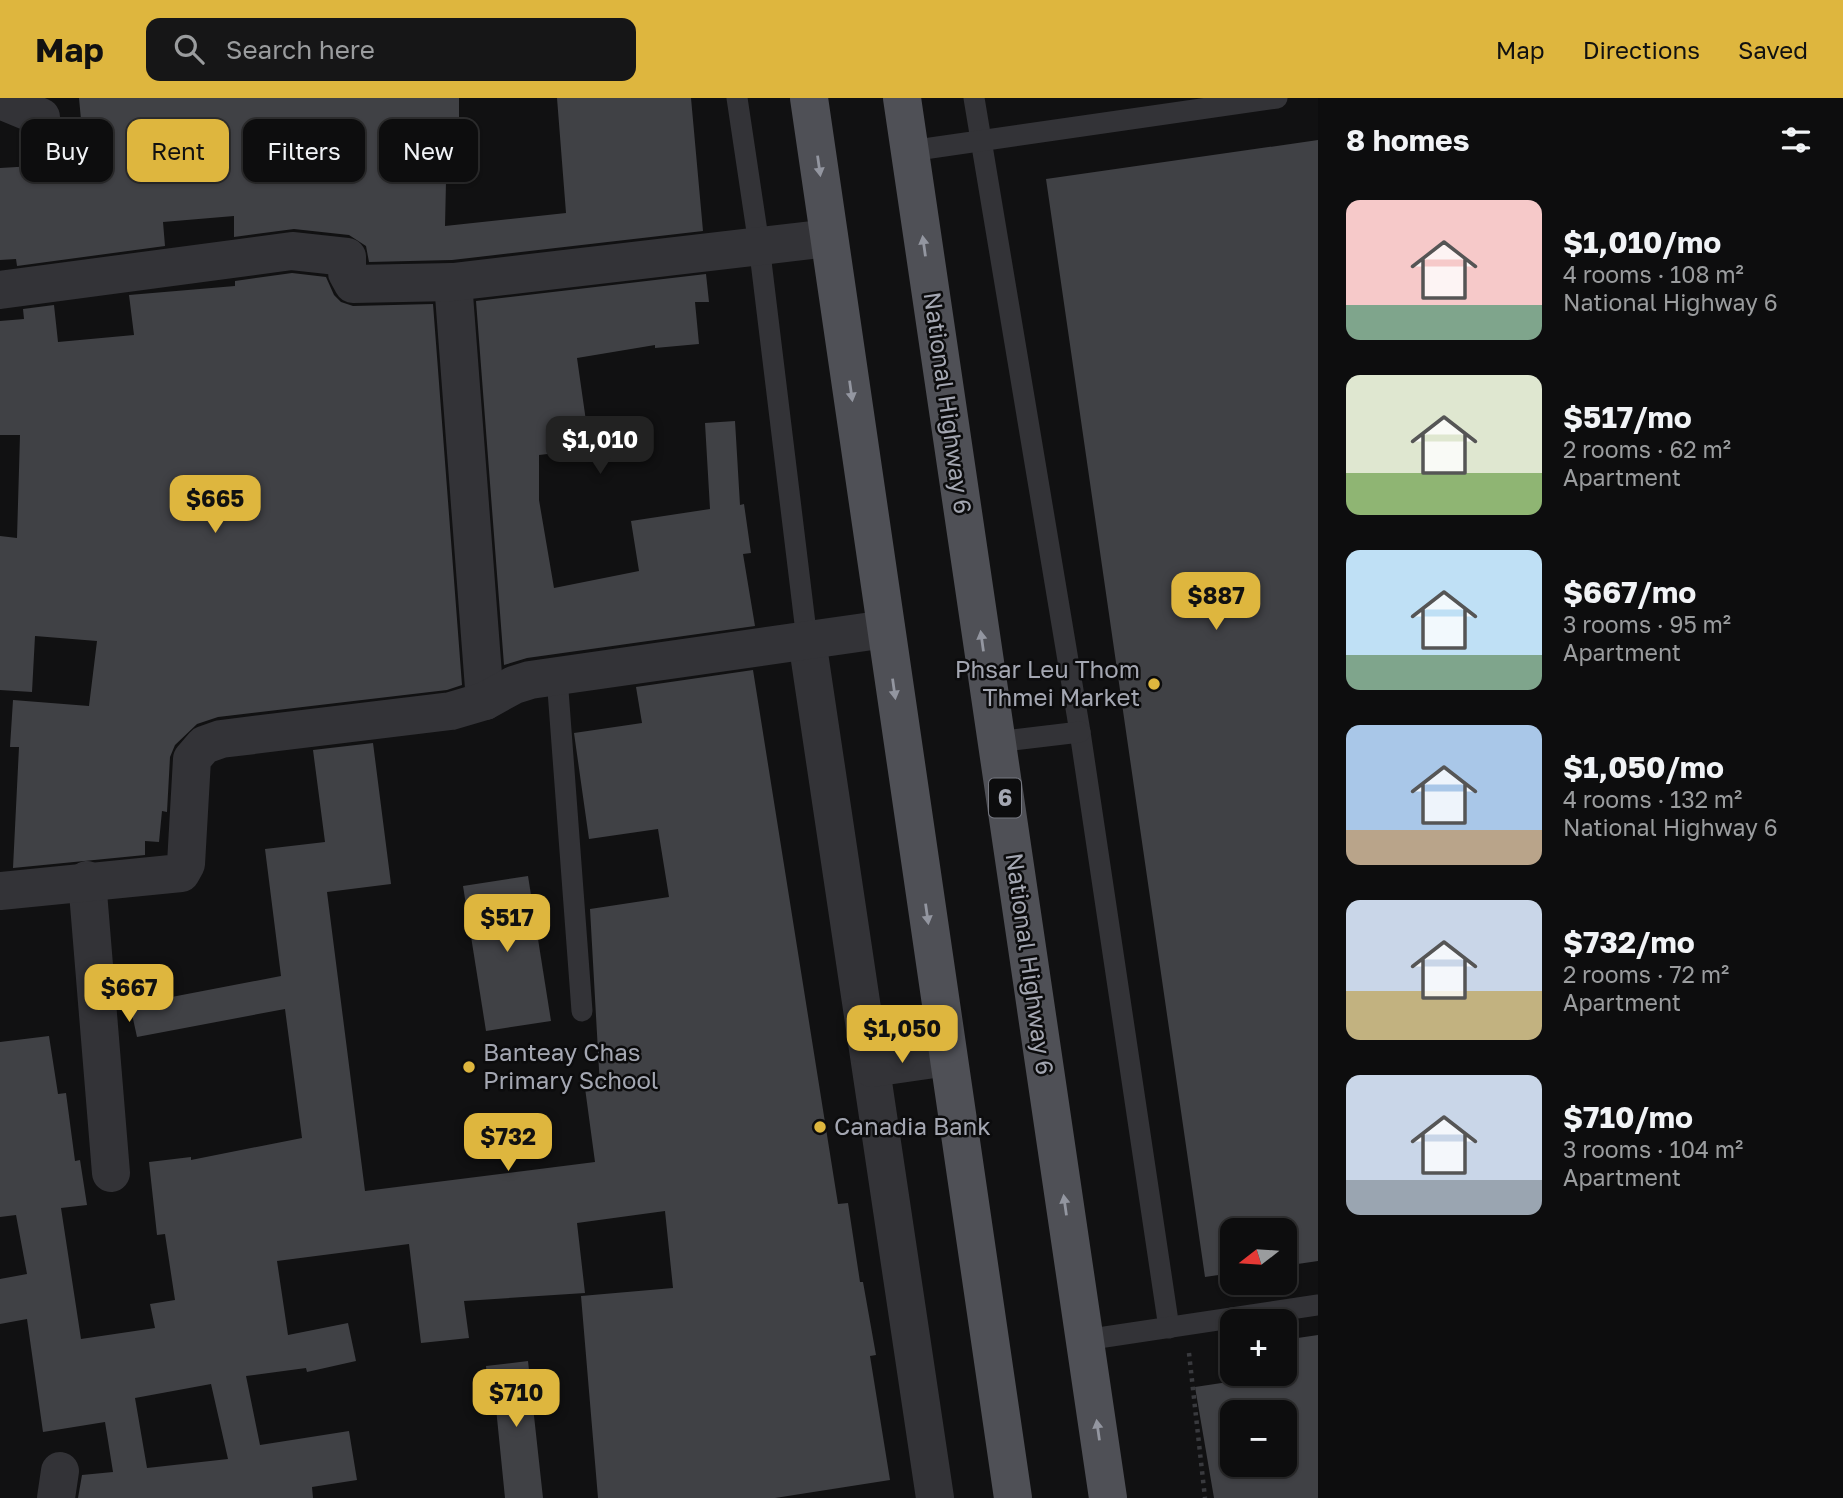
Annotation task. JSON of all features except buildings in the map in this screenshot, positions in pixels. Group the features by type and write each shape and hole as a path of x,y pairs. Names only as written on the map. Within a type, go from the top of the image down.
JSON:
{"main road":[{"path":"809,98 1013,1498"},
{"name":"National Highway 6","path":"902,98 1108,1498"}],"street":[{"path":"0,100 41,117"},
{"path":"0,290 292,251 347,257 347,272 353,284 453,282 830,238"},
{"path":"453,282 485,701"},
{"path":"0,891 88,880 181,873 186,864 192,759 204,745 222,739 451,711 485,701 514,685 886,629"},
{"path":"807,640 935,1498"},
{"path":"88,880 111,1174"},
{"path":"872,1068 948,1057"}],"lane":[{"path":"737,98 759,246 807,640"},
{"path":"974,98 1177,1326"},
{"path":"910,151 1277,98"},
{"path":"558,677 582,1011"},
{"path":"996,742 1080,732"},
{"path":"1085,1340 1318,1305"}],"path":[{"path":"1177,1326 1205,1498"}],"place":[{"name":"Phsar Leu Thom Thmei Market","path":"1154,684"},
{"name":"Banteay Chas Primary School","path":"469,1067"},
{"name":"Canadia Bank","path":"820,1127"}]}
